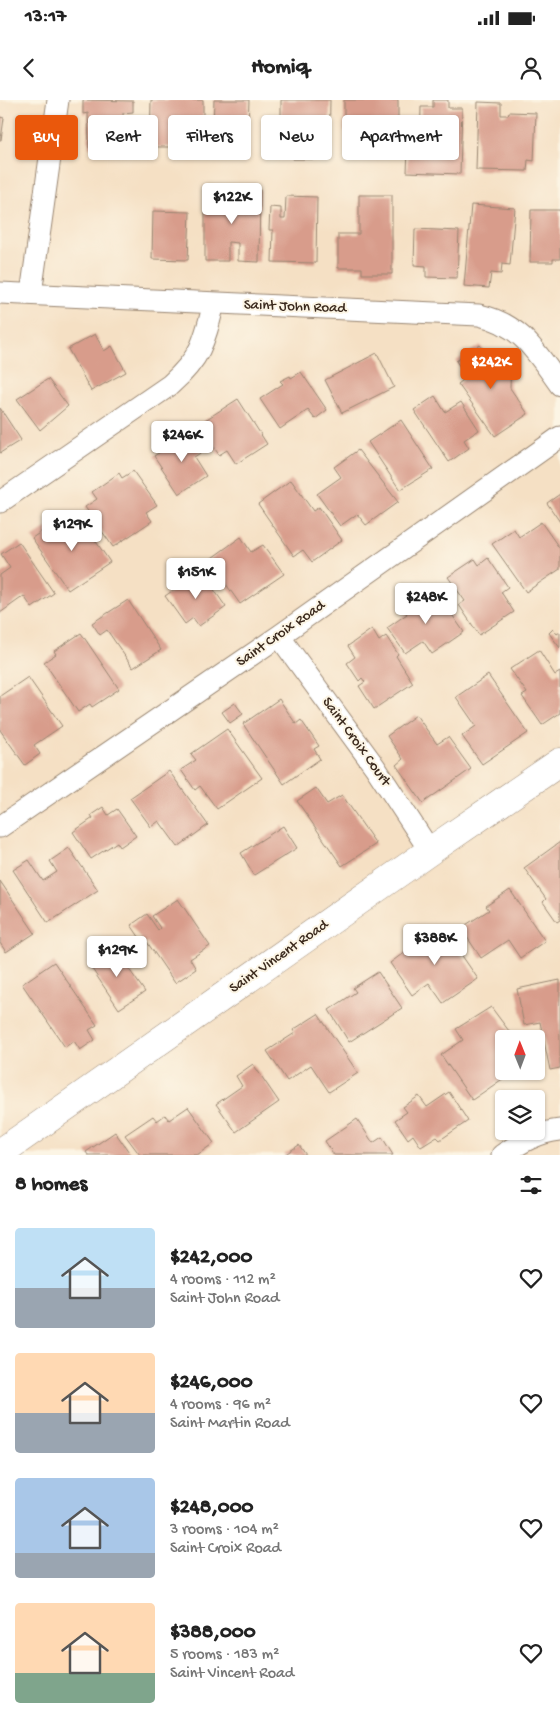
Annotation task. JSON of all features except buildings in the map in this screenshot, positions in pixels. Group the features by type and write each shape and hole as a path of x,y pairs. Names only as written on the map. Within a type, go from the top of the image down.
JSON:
{"street":[{"path":"31,294 58,100"},
{"name":"Saint John Road","path":"0,293 486,316 506,324 530,343 560,385"},
{"path":"0,502 170,385 189,368 199,352 209,326 214,304"},
{"name":"Saint Croix Road","path":"0,827 279,636 560,437"},
{"name":"Saint Croix Court","path":"279,636 375,767 430,851"},
{"name":"Saint Vincent Road","path":"0,1154 430,851 560,762"},
{"path":"502,1155 532,1137 560,1130"}]}
